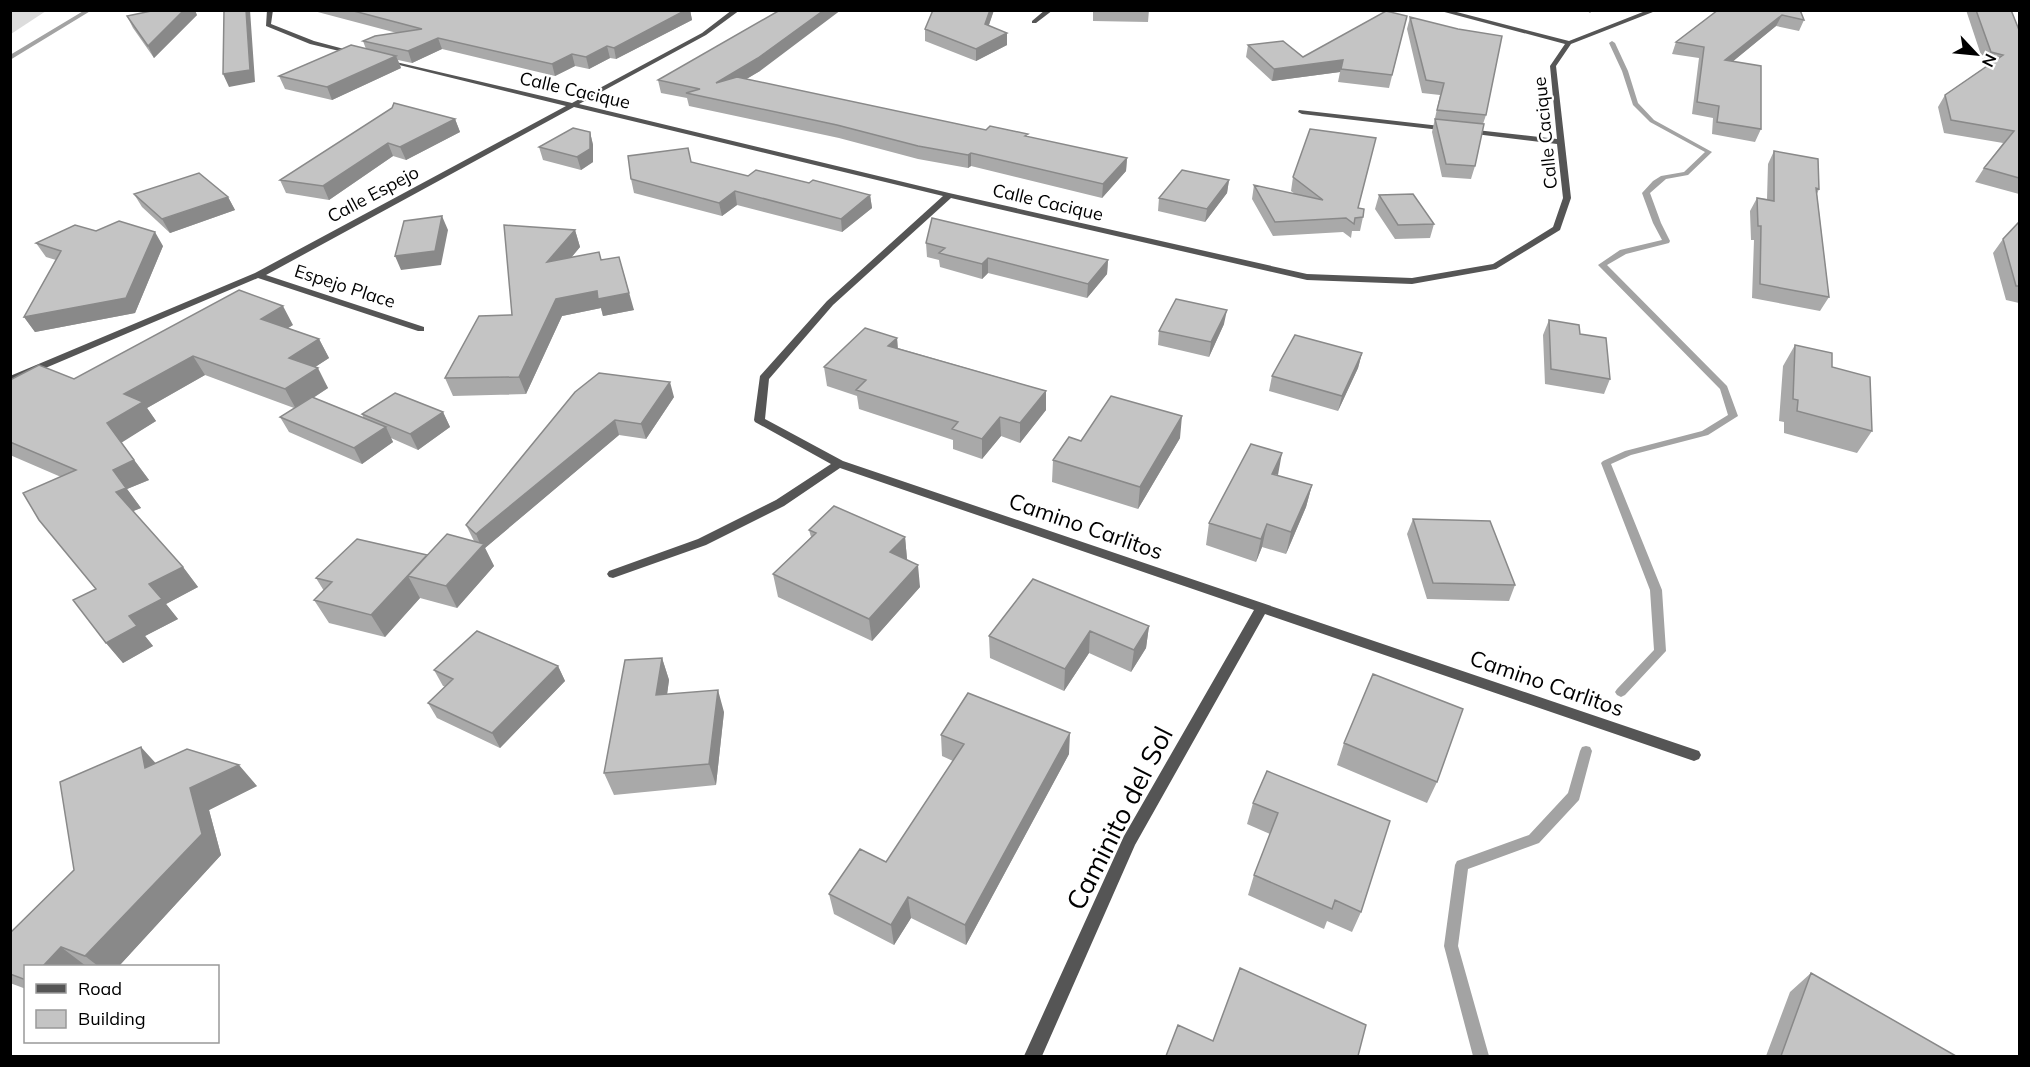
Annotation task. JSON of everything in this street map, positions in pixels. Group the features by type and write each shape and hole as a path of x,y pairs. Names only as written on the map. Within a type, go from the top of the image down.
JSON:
{"street":[{"path":"270,10 268,25 312,43 368,56"},
{"name":"Calle Espejo","path":"10,380 258,275 704,34 737,10"},
{"path":"1034,22 1050,10"},
{"path":"1440,10 1569,43 1655,10"},
{"name":"Calle Cacique","path":"380,59 949,195 1307,277 1412,281 1496,266 1557,228 1567,198 1553,66 1569,43"},
{"path":"1302,111 1561,142"},
{"name":"Camino Carlitos","path":"949,195 830,303 764,378 759,420 839,464 1694,755"},
{"name":"Espejo Place","path":"258,275 421,329"},
{"path":"613,574 702,542 780,503 839,464"},
{"name":"Caminito del Sol","path":"1033,1056 1129,841 1262,608"}],"shaded area":[{"path":"11,10 46,10 46,11 11,34"}],"building":[{"path":"156,10 184,10 148,46 127,16"},
{"path":"224,10 246,10 250,70 223,74"},
{"path":"350,10 686,10 614,48 607,46 586,57 572,54 552,64 438,38 408,51 363,41 375,36 422,29"},
{"path":"780,10 824,10 758,58 716,83 737,77 986,130 990,126 1127,158 1103,184 971,153 968,155 918,146 837,125 686,93 700,89 658,80"},
{"path":"933,10 990,10 985,24 1007,33 976,49 925,29"},
{"path":"1718,10 1800,10 1804,20 1782,15 1725,60 1761,66 1761,129 1717,122 1719,106 1697,102 1704,47 1676,42"},
{"path":"1976,10 2011,10 2019,30 2019,178 1984,168 2014,131 1951,120 1945,95 2003,55 1991,52"},
{"path":"1386,11 1407,16 1392,75 1341,69 1343,60 1274,69 1248,45 1283,41 1303,57"},
{"path":"1410,17 1458,29 1502,36 1486,115 1437,110 1444,83 1426,80"},
{"path":"351,45 396,56 327,87 279,76"},
{"path":"394,103 455,119 400,147 388,143 323,186 280,180 392,108"},
{"path":"1435,119 1484,124 1475,166 1446,164"},
{"path":"573,128 590,132 590,149 577,157 539,147"},
{"path":"1310,129 1376,138 1358,208 1364,209 1363,217 1355,218 1354,224 1346,218 1275,222 1254,185 1323,200 1293,177"},
{"path":"688,148 691,162 748,176 756,170 809,183 813,180 870,195 841,219 735,191 719,203 631,179 628,156"},
{"path":"1774,151 1818,159 1819,189 1816,188 1829,297 1760,284 1761,226 1758,226 1757,198 1774,201"},
{"path":"1182,170 1229,180 1207,209 1159,198"},
{"path":"199,173 228,197 162,219 134,194"},
{"path":"1413,194 1434,224 1398,225 1379,195"},
{"path":"442,216 435,251 395,256 404,221"},
{"path":"932,218 1108,260 1088,284 988,258 982,264 939,253 945,248 926,243"},
{"path":"119,221 155,232 126,298 24,317 61,251 36,243 75,225 96,231"},
{"path":"2019,222 2019,286 2016,286 2003,239"},
{"path":"504,225 575,230 547,262 599,252 601,260 619,257 629,293 598,299 597,291 556,299 519,377 445,378 479,316 512,315"},
{"path":"239,290 283,306 261,319 319,339 289,358 318,368 285,389 193,356 124,394 143,402 107,423 134,460 113,470 126,488 116,492 183,567 149,584 162,599 129,616 137,626 106,643 73,600 96,589 39,520 23,493 76,470 10,442 10,380 39,365 74,379"},
{"path":"1176,299 1227,310 1211,342 1159,331"},
{"path":"1549,320 1579,325 1580,334 1606,338 1610,379 1551,369"},
{"path":"865,328 897,338 888,346 1046,391 1020,423 1000,417 982,439 952,429 958,422 856,390 866,380 824,367"},
{"path":"1295,335 1362,353 1342,396 1272,376"},
{"path":"1795,345 1832,353 1832,367 1870,377 1872,431 1797,411 1798,400 1793,399"},
{"path":"599,373 670,382 641,424 615,420 476,534 466,525 575,392"},
{"path":"395,393 443,412 410,434 362,414"},
{"path":"1111,396 1182,416 1140,487 1053,460 1069,437 1081,441"},
{"path":"312,397 386,427 354,448 280,417"},
{"path":"1251,444 1282,453 1272,474 1312,485 1291,532 1267,524 1261,539 1209,523"},
{"path":"834,506 905,537 890,552 918,565 869,619 773,574 816,533 809,530"},
{"path":"1413,519 1490,521 1515,585 1433,583"},
{"path":"447,534 484,544 446,586 408,576"},
{"path":"357,539 427,555 371,615 314,600 332,582 316,578"},
{"path":"1033,579 1149,626 1134,650 1090,631 1065,669 989,636"},
{"path":"477,631 558,666 492,733 428,703 453,679 434,670"},
{"path":"662,658 656,695 718,690 709,764 604,773 625,660"},
{"path":"1373,674 1463,709 1437,782 1344,743"},
{"path":"968,693 1070,733 965,925 908,897 891,925 829,894 860,849 886,862 964,744 941,735"},
{"path":"141,747 145,768 187,749 239,765 190,788 202,834 85,956 61,947 44,965 24,965 24,979 10,974 10,933 74,870 60,782"},
{"path":"1267,771 1390,821 1361,912 1335,900 1332,909 1254,875 1278,813 1253,803"},
{"path":"1240,968 1366,1025 1358,1056 1166,1056 1178,1025 1213,1041"},
{"path":"1811,973 1956,1056 1781,1056"}],"waterway":[{"path":"10,58 90,10"},
{"path":"1612,43 1625,71 1635,104 1652,121 1709,152 1686,174 1663,178 1646,193 1666,241 1623,252 1602,265 1724,388 1733,416 1705,433 1628,453 1606,463 1656,590 1660,651 1621,692"},
{"path":"1481,1056 1451,946 1462,865 1534,839 1574,796 1586,751"}]}
